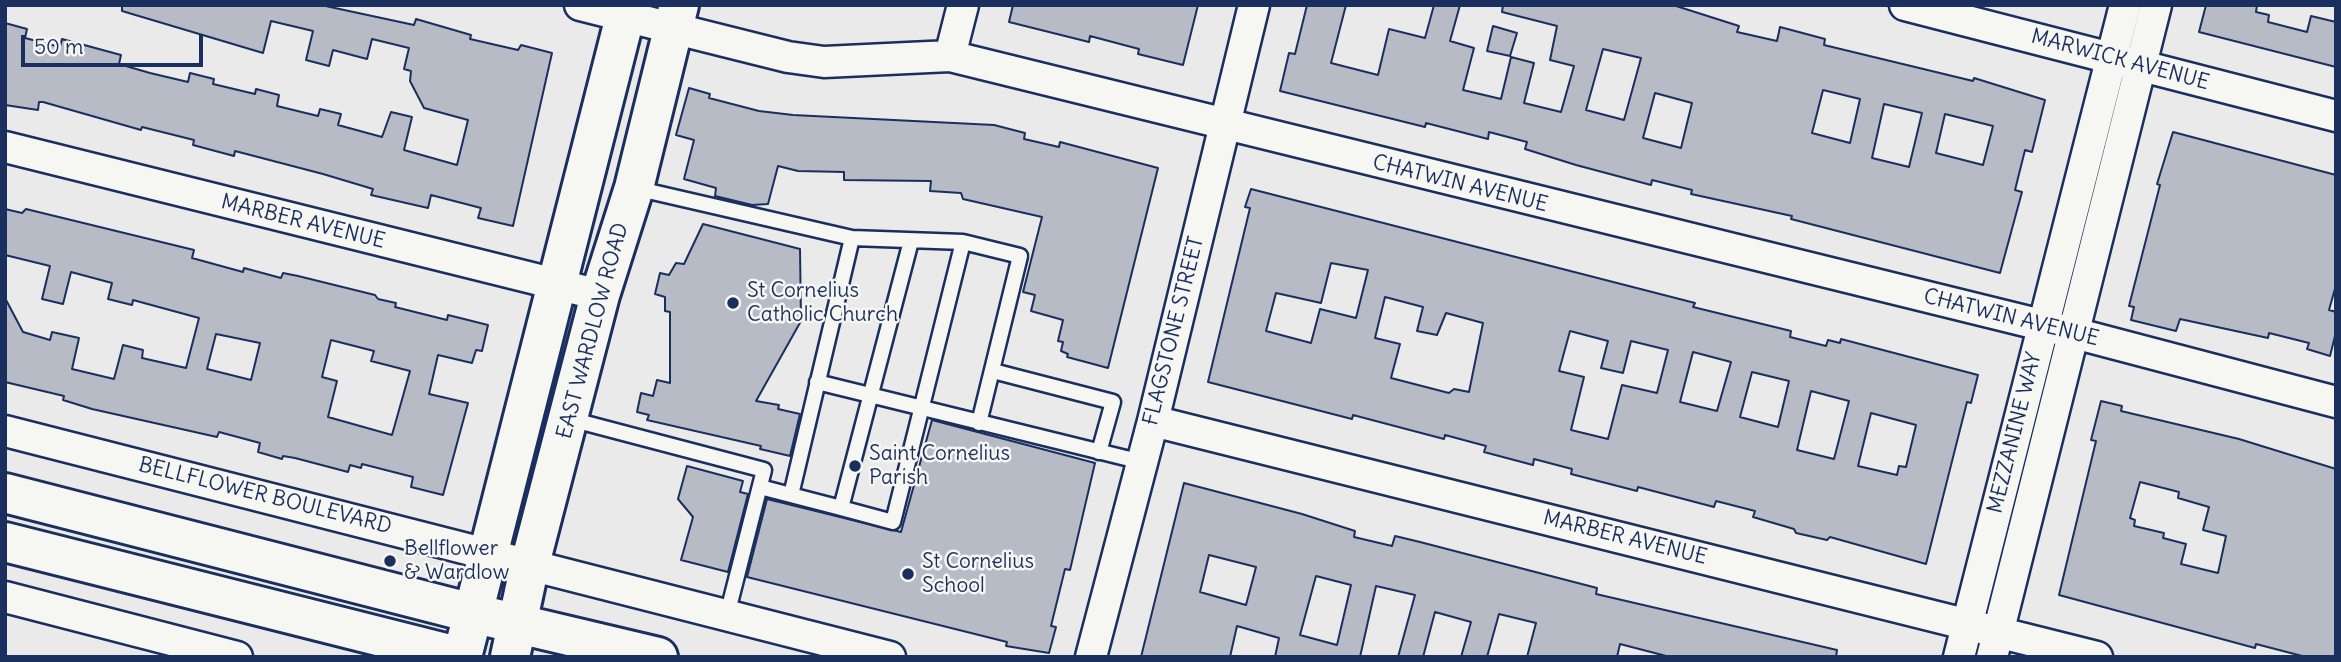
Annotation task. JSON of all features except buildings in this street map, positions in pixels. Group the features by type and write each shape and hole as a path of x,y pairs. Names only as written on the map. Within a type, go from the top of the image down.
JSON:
{"main road":[{"path":"5,542 462,657 627,11"},
{"name":"EAST WARDLOW ROAD","path":"514,640 530,564 600,295 634,188 676,17"},
{"path":"5,493 472,613 514,640 658,657"}],"street":[{"name":"CHATWIN AVENUE","path":"580,5 676,17 824,62 950,56 1223,126 2074,333 2336,402"},
{"path":"950,56 963,5"},
{"name":"FLAGSTONE STREET","path":"1091,657 1153,421 1254,5"},
{"name":"MARWICK AVENUE","path":"1905,5 2336,116"},
{"name":"MEZZANINE WAY","path":"1959,657 2125,5"},
{"name":"MEZZANINE WAY","path":"1995,644 2156,5"},
{"name":"MARBER AVENUE","path":"5,147 600,295"},
{"name":"MARBER AVENUE","path":"1153,421 1968,624 1995,644 2097,657"},
{"name":"BELLFLOWER BOULEVARD","path":"5,430 890,657"},
{"path":"5,597 237,657"}],"lane":[{"path":"634,188 852,238 963,242 1020,256 979,423"},
{"path":"790,495 852,238"},
{"path":"841,508 911,241"},
{"path":"760,487 893,522 963,242"},
{"path":"993,371 1113,402 1099,452"},
{"path":"817,382 1142,463"},
{"path":"569,419 764,470 727,615"}],"place":[{"name":"St Cornelius Catholic Church","path":"733,303"},
{"name":"Saint Cornelius Parish","path":"855,466"},
{"name":"Bellflower & Wardlow","path":"390,561"},
{"name":"St Cornelius School","path":"908,574"}]}
